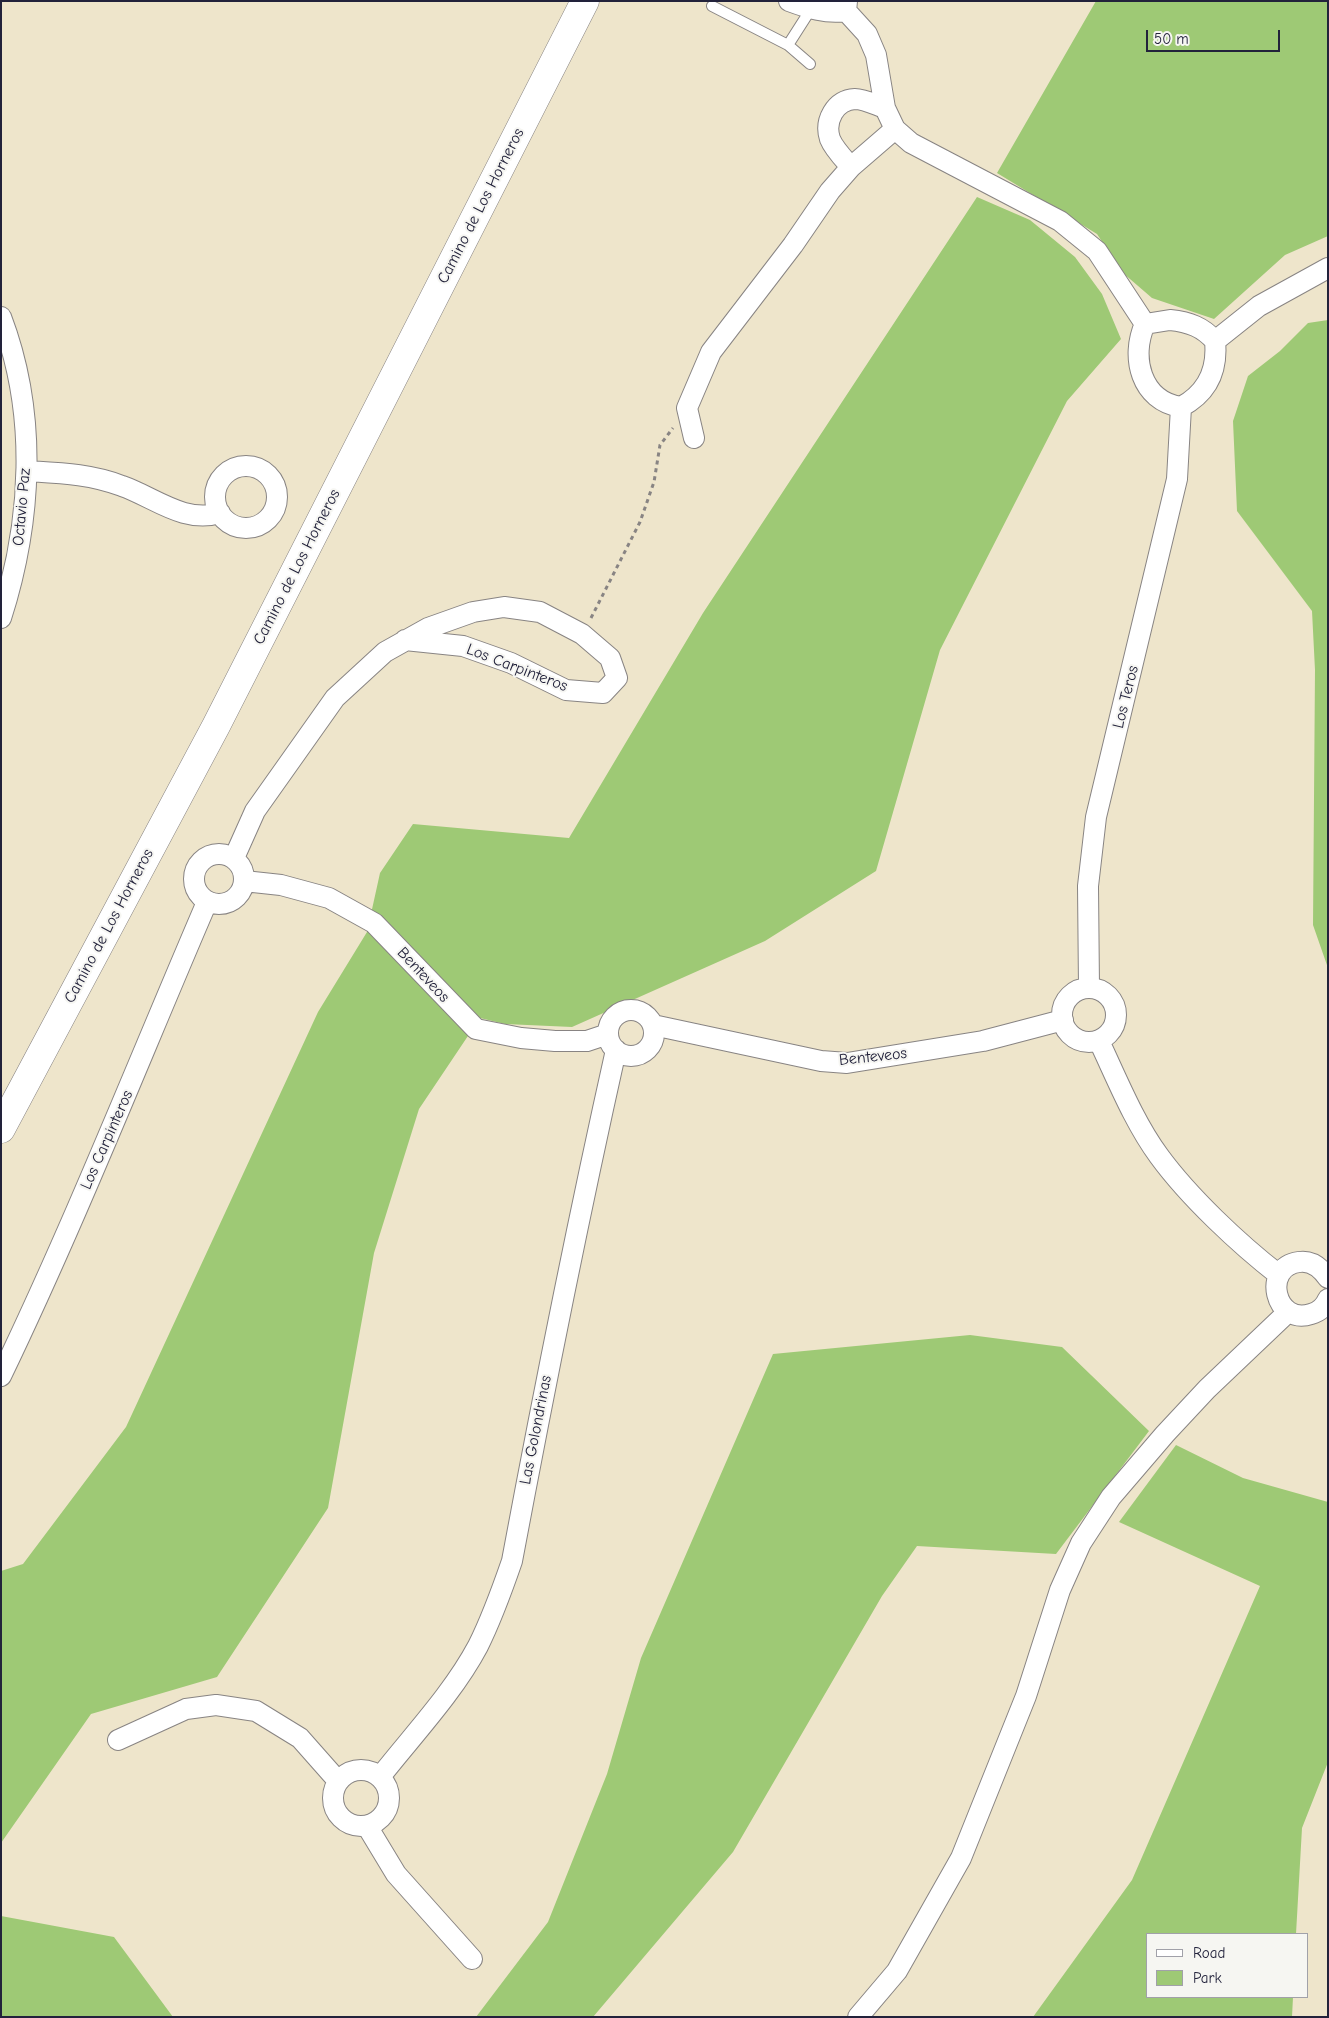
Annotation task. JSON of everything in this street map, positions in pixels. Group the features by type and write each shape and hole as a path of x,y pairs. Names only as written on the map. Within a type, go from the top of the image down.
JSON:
{"street":[{"name":"Camino de Los Horneros","path":"1,1129 216,726 585,1"},
{"path":"790,1 811,9 835,13 846,6 868,34 876,55 885,108 894,129 911,143 1060,221 1098,251 1145,324"},
{"path":"851,167 831,142 828,122 832,113 838,106 856,99 885,108"},
{"path":"694,438 687,408 711,352 793,245 830,191 851,167 894,129"},
{"path":"1145,324 1139,338 1137,354 1139,370 1162,400 1170,406 1181,408 1202,394 1214,366 1216,341 1259,306 1328,268"},
{"name":"Octavio Paz","path":"1,317 9,337 22,394 28,471 22,538 6,579 1,618"},
{"path":"1145,324 1170,320 1186,322 1207,332 1216,341"},
{"name":"Los Teros","path":"1089,988 1088,886 1096,817 1178,479 1181,408"},
{"path":"28,471 78,474 122,486 181,513 206,518 220,513"},
{"name":"Los Carpinteros","path":"234,858 255,811 335,698 385,652 405,640 428,628 473,612 504,607 540,612 582,634 610,658 617,678 603,692 566,690 511,663 463,646 405,640"},
{"path":"218,853 234,858 243,872 244,881 238,896 232,901 215,904 207,902 195,890 193,873 202,859 218,853"},
{"name":"Benteveos","path":"244,881 281,885 329,898 374,923 476,1029 521,1038 555,1041 612,1042 630,1056 644,1052 653,1040 653,1025 650,1019 638,1010 623,1011 612,1020 612,1042"},
{"name":"Los Carpinteros","path":"1,1376 37,1301 130,1089 207,902"},
{"path":"1089,988 1105,993 1111,999 1116,1015 1112,1031 1098,1041 1080,1041 1066,1029 1062,1012 1068,998 1074,993 1089,988"},
{"name":"Benteveos","path":"653,1025 821,1060 847,1063 983,1042 1063,1020"},
{"path":"1098,1041 1126,1100 1159,1156 1210,1213 1279,1275"},
{"name":"Las Golondrinas","path":"380,1777 454,1683 477,1647 494,1612 512,1561 582,1201 602,1120 612,1042"},
{"path":"1328,1278 1323,1270 1308,1262 1291,1264 1279,1275 1276,1283 1277,1299 1288,1312 1296,1315 1313,1314 1321,1309 1328,1299"},
{"path":"858,2017 897,1971 961,1858 1026,1696 1060,1590 1081,1543 1111,1497 1165,1434 1207,1389 1288,1312"},
{"path":"118,1740 186,1709 216,1705 256,1711 300,1738 338,1781"},
{"path":"353,1770 372,1772 380,1777 386,1784 390,1801 382,1817 367,1826 348,1823 340,1817 332,1800 333,1790 338,1781 353,1770"},
{"path":"367,1826 396,1874 472,1959"}],"lane":[{"path":"712,6 788,45 810,64"},
{"path":"788,45 811,9"}],"path":[{"path":"582,634 640,522 654,482 660,445 687,408"}],"green space":[{"path":"1096,1 1328,1 1328,236 1285,255 1214,319 1152,298 1123,273 1097,234 997,173"},
{"path":"977,197 1030,220 1075,257 1102,294 1121,339 1067,401 940,650 876,871 765,941 572,1027 505,1024 480,1018 419,1109 374,1253 328,1508 217,1677 91,1714 1,1843 1,1571 23,1564 126,1427 318,1012 367,932 380,873 413,824 569,838 703,613"},
{"path":"1328,320 1328,968 1313,925 1315,670 1312,611 1237,511 1233,421 1248,376 1280,351 1308,323"},
{"path":"970,1335 1062,1347 1149,1431 1056,1554 917,1546 882,1596 733,1852 593,2017 476,2017 548,1922 607,1774 641,1658 773,1354"},
{"path":"1176,1445 1243,1478 1328,1502 1328,1762 1302,1828 1296,1933 1146,1933 1146,1998 1293,1998 1292,2017 1033,2017 1132,1880 1260,1586 1119,1522"},
{"path":"1,1916 114,1937 173,2017 1,2017"}]}
